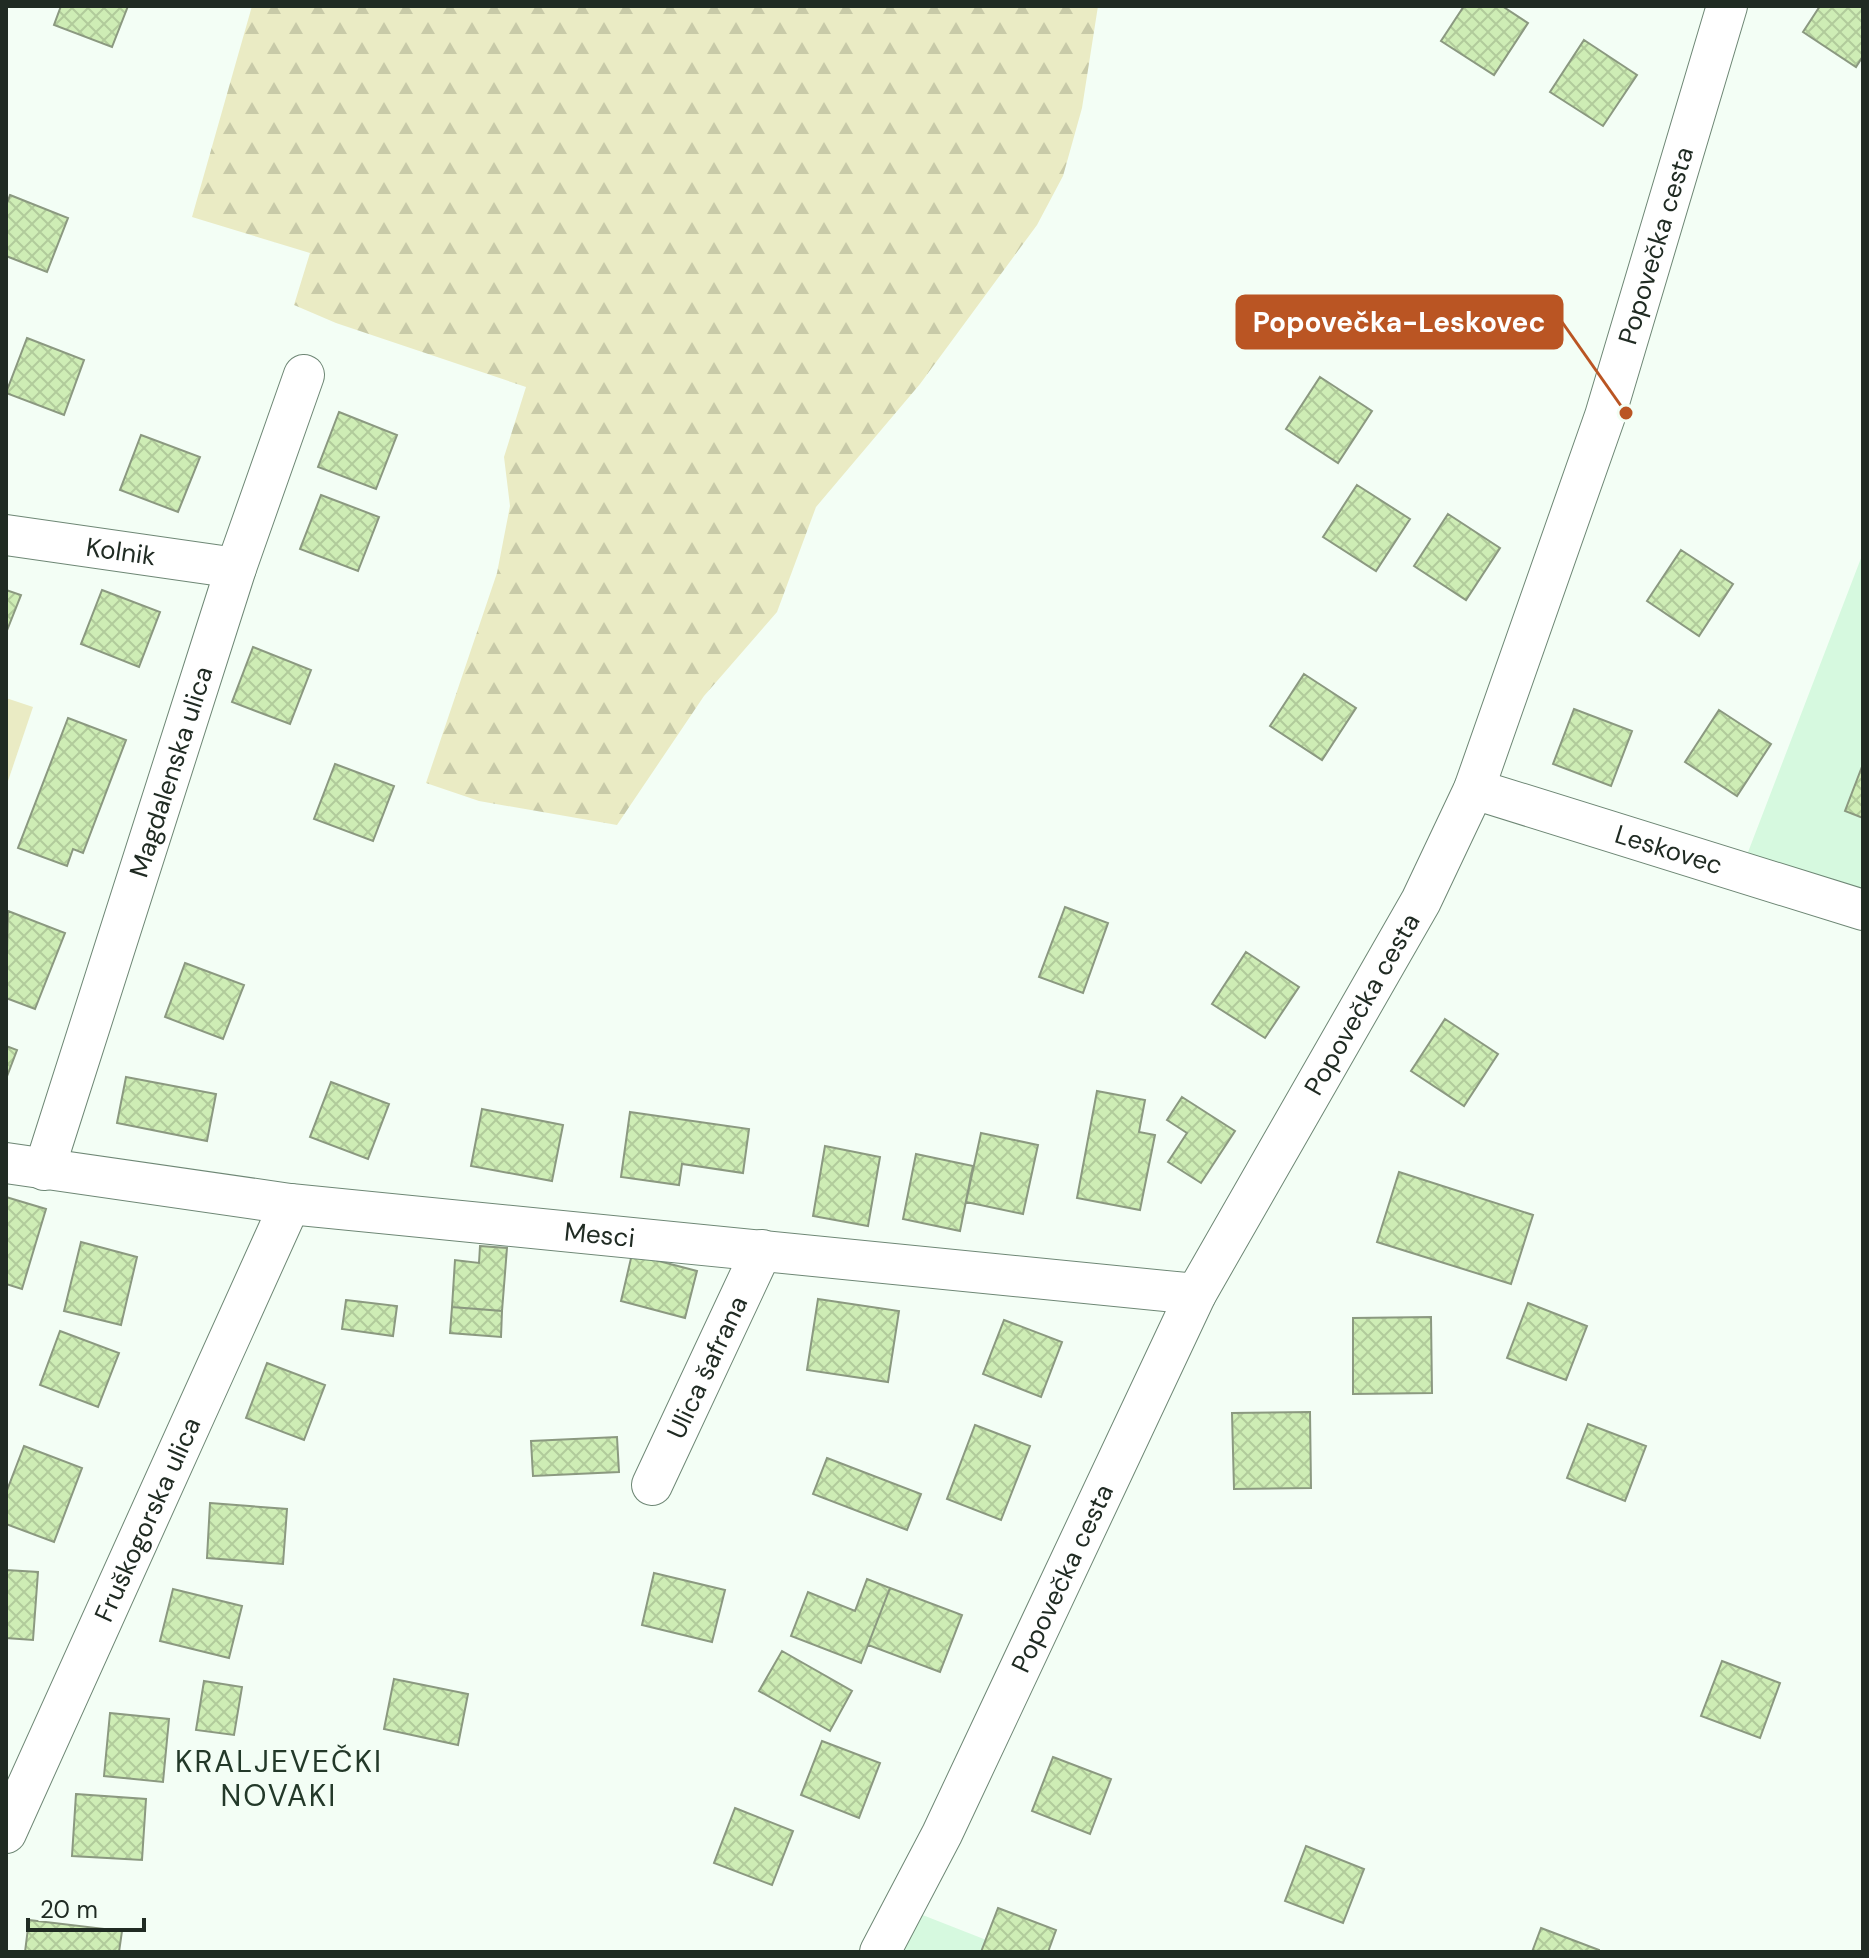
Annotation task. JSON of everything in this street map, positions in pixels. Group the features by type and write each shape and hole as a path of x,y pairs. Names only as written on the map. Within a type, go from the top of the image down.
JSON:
{"street":[{"name":"Popovečka cesta","path":"880,1952 942,1834 1196,1294 1421,901 1474,789 1605,416 1727,6"},
{"name":"Magdalenska ulica","path":"25,1167 304,375"},
{"name":"Kolnik","path":"6,535 236,568"},
{"name":"Leskovec","path":"1474,789 1863,910"},
{"name":"Mesci","path":"25,1167 290,1204 1196,1294"},
{"name":"Fruškogorska ulica","path":"6,1833 290,1204"},
{"name":"Ulica šafrana","path":"652,1485 762,1250"}],"shaded area":[{"path":"1863,553 1863,897 1745,860"},
{"path":"920,1914 1017,1952 900,1952"}],"green space":[{"path":"252,6 1098,6 1082,108 1063,176 1037,225 920,384 816,507 777,612 704,696 617,825 479,801 426,783 497,573 510,506 504,457 526,387 336,323 294,305 310,253 192,217"},
{"path":"6,698 33,707 6,787"}],"building":[{"path":"61,6 128,6 112,47 54,25"},
{"path":"1464,6 1502,6 1528,23 1494,75 1441,41"},
{"path":"1820,6 1863,6 1863,56 1856,67 1803,32"},
{"path":"1584,40 1637,75 1603,126 1550,92"},
{"path":"10,195 68,218 47,272 6,256 6,206"},
{"path":"27,338 84,360 64,415 6,393"},
{"path":"1320,377 1372,411 1338,463 1286,429"},
{"path":"339,412 397,435 376,489 318,467"},
{"path":"141,435 200,457 178,512 120,490"},
{"path":"1357,485 1410,519 1376,571 1323,537"},
{"path":"321,495 379,517 358,571 300,549"},
{"path":"1448,514 1500,548 1466,600 1414,566"},
{"path":"1681,550 1733,584 1699,636 1647,601"},
{"path":"6,590 21,595 6,633"},
{"path":"102,590 160,612 139,667 81,644"},
{"path":"253,647 311,670 290,724 232,702"},
{"path":"1304,674 1356,708 1322,760 1270,726"},
{"path":"1574,709 1632,731 1611,786 1553,764"},
{"path":"1719,710 1771,744 1737,796 1685,762"},
{"path":"68,718 126,740 83,853 73,849 67,866 18,848"},
{"path":"335,764 394,786 373,841 314,819"},
{"path":"1863,764 1863,818 1845,811"},
{"path":"1065,907 1108,923 1083,993 1039,977"},
{"path":"8,911 65,933 35,1009 6,998"},
{"path":"1246,952 1299,987 1265,1038 1212,1004"},
{"path":"185,963 244,985 223,1039 165,1017"},
{"path":"1445,1019 1498,1054 1464,1106 1411,1071"},
{"path":"6,1046 17,1050 6,1079"},
{"path":"126,1077 216,1094 207,1141 117,1123"},
{"path":"331,1082 389,1104 368,1159 310,1137"},
{"path":"1097,1091 1145,1100 1139,1132 1155,1135 1140,1210 1077,1198"},
{"path":"1182,1097 1235,1131 1201,1183 1168,1162 1187,1133 1167,1120"},
{"path":"482,1109 563,1125 552,1181 471,1166"},
{"path":"630,1112 749,1129 743,1173 682,1164 679,1185 621,1177"},
{"path":"981,1133 1038,1145 1023,1214 966,1202"},
{"path":"825,1146 880,1157 868,1226 813,1216"},
{"path":"916,1154 973,1166 960,1231 903,1219"},
{"path":"1399,1172 1533,1215 1511,1284 1377,1242"},
{"path":"6,1197 46,1209 22,1289 6,1284"},
{"path":"81,1242 137,1257 121,1325 64,1311"},
{"path":"480,1246 507,1248 502,1311 452,1307 455,1260 479,1263"},
{"path":"632,1254 697,1271 685,1318 621,1301"},
{"path":"818,1299 899,1311 888,1382 807,1370"},
{"path":"346,1300 397,1306 393,1336 342,1329"},
{"path":"1528,1303 1587,1326 1566,1380 1507,1358"},
{"path":"452,1307 502,1311 501,1337 450,1333"},
{"path":"1431,1317 1432,1393 1353,1394 1353,1318"},
{"path":"1004,1320 1062,1342 1041,1397 983,1374"},
{"path":"60,1331 119,1353 98,1407 40,1385"},
{"path":"267,1363 325,1385 304,1440 246,1418"},
{"path":"1310,1412 1311,1488 1234,1489 1232,1413"},
{"path":"1588,1424 1646,1446 1625,1501 1567,1478"},
{"path":"975,1425 1030,1446 1001,1520 947,1499"},
{"path":"617,1437 619,1472 533,1476 531,1441"},
{"path":"24,1446 82,1468 54,1542 6,1524 6,1493"},
{"path":"827,1458 921,1494 907,1530 813,1494"},
{"path":"210,1503 287,1509 283,1564 207,1558"},
{"path":"6,1570 38,1572 33,1640 6,1638"},
{"path":"654,1573 725,1590 712,1642 642,1625"},
{"path":"867,1579 890,1588 861,1663 791,1636 808,1592 855,1611"},
{"path":"890,1588 962,1615 940,1672 868,1645"},
{"path":"173,1589 242,1606 229,1658 160,1641"},
{"path":"782,1651 852,1691 830,1731 759,1691"},
{"path":"1722,1661 1780,1683 1760,1738 1701,1716"},
{"path":"394,1679 468,1694 458,1745 384,1729"},
{"path":"204,1681 242,1687 234,1735 196,1730"},
{"path":"110,1713 169,1719 163,1782 104,1776"},
{"path":"822,1741 880,1763 859,1818 801,1795"},
{"path":"1053,1757 1111,1779 1090,1834 1032,1811"},
{"path":"76,1794 146,1799 142,1860 72,1856"},
{"path":"735,1808 793,1831 772,1885 714,1863"},
{"path":"1306,1846 1364,1869 1343,1923 1285,1901"},
{"path":"998,1908 1056,1930 1048,1952 981,1952"},
{"path":"29,1920 122,1931 119,1952 25,1952"},
{"path":"1541,1928 1599,1950 1599,1952 1532,1952"}],"place":[{"name":"Popovečka-Leskovec","path":"1626,413"}],"district":[{"name":"KRALJEVEČKI NOVAKI","path":"279,1779"}]}
